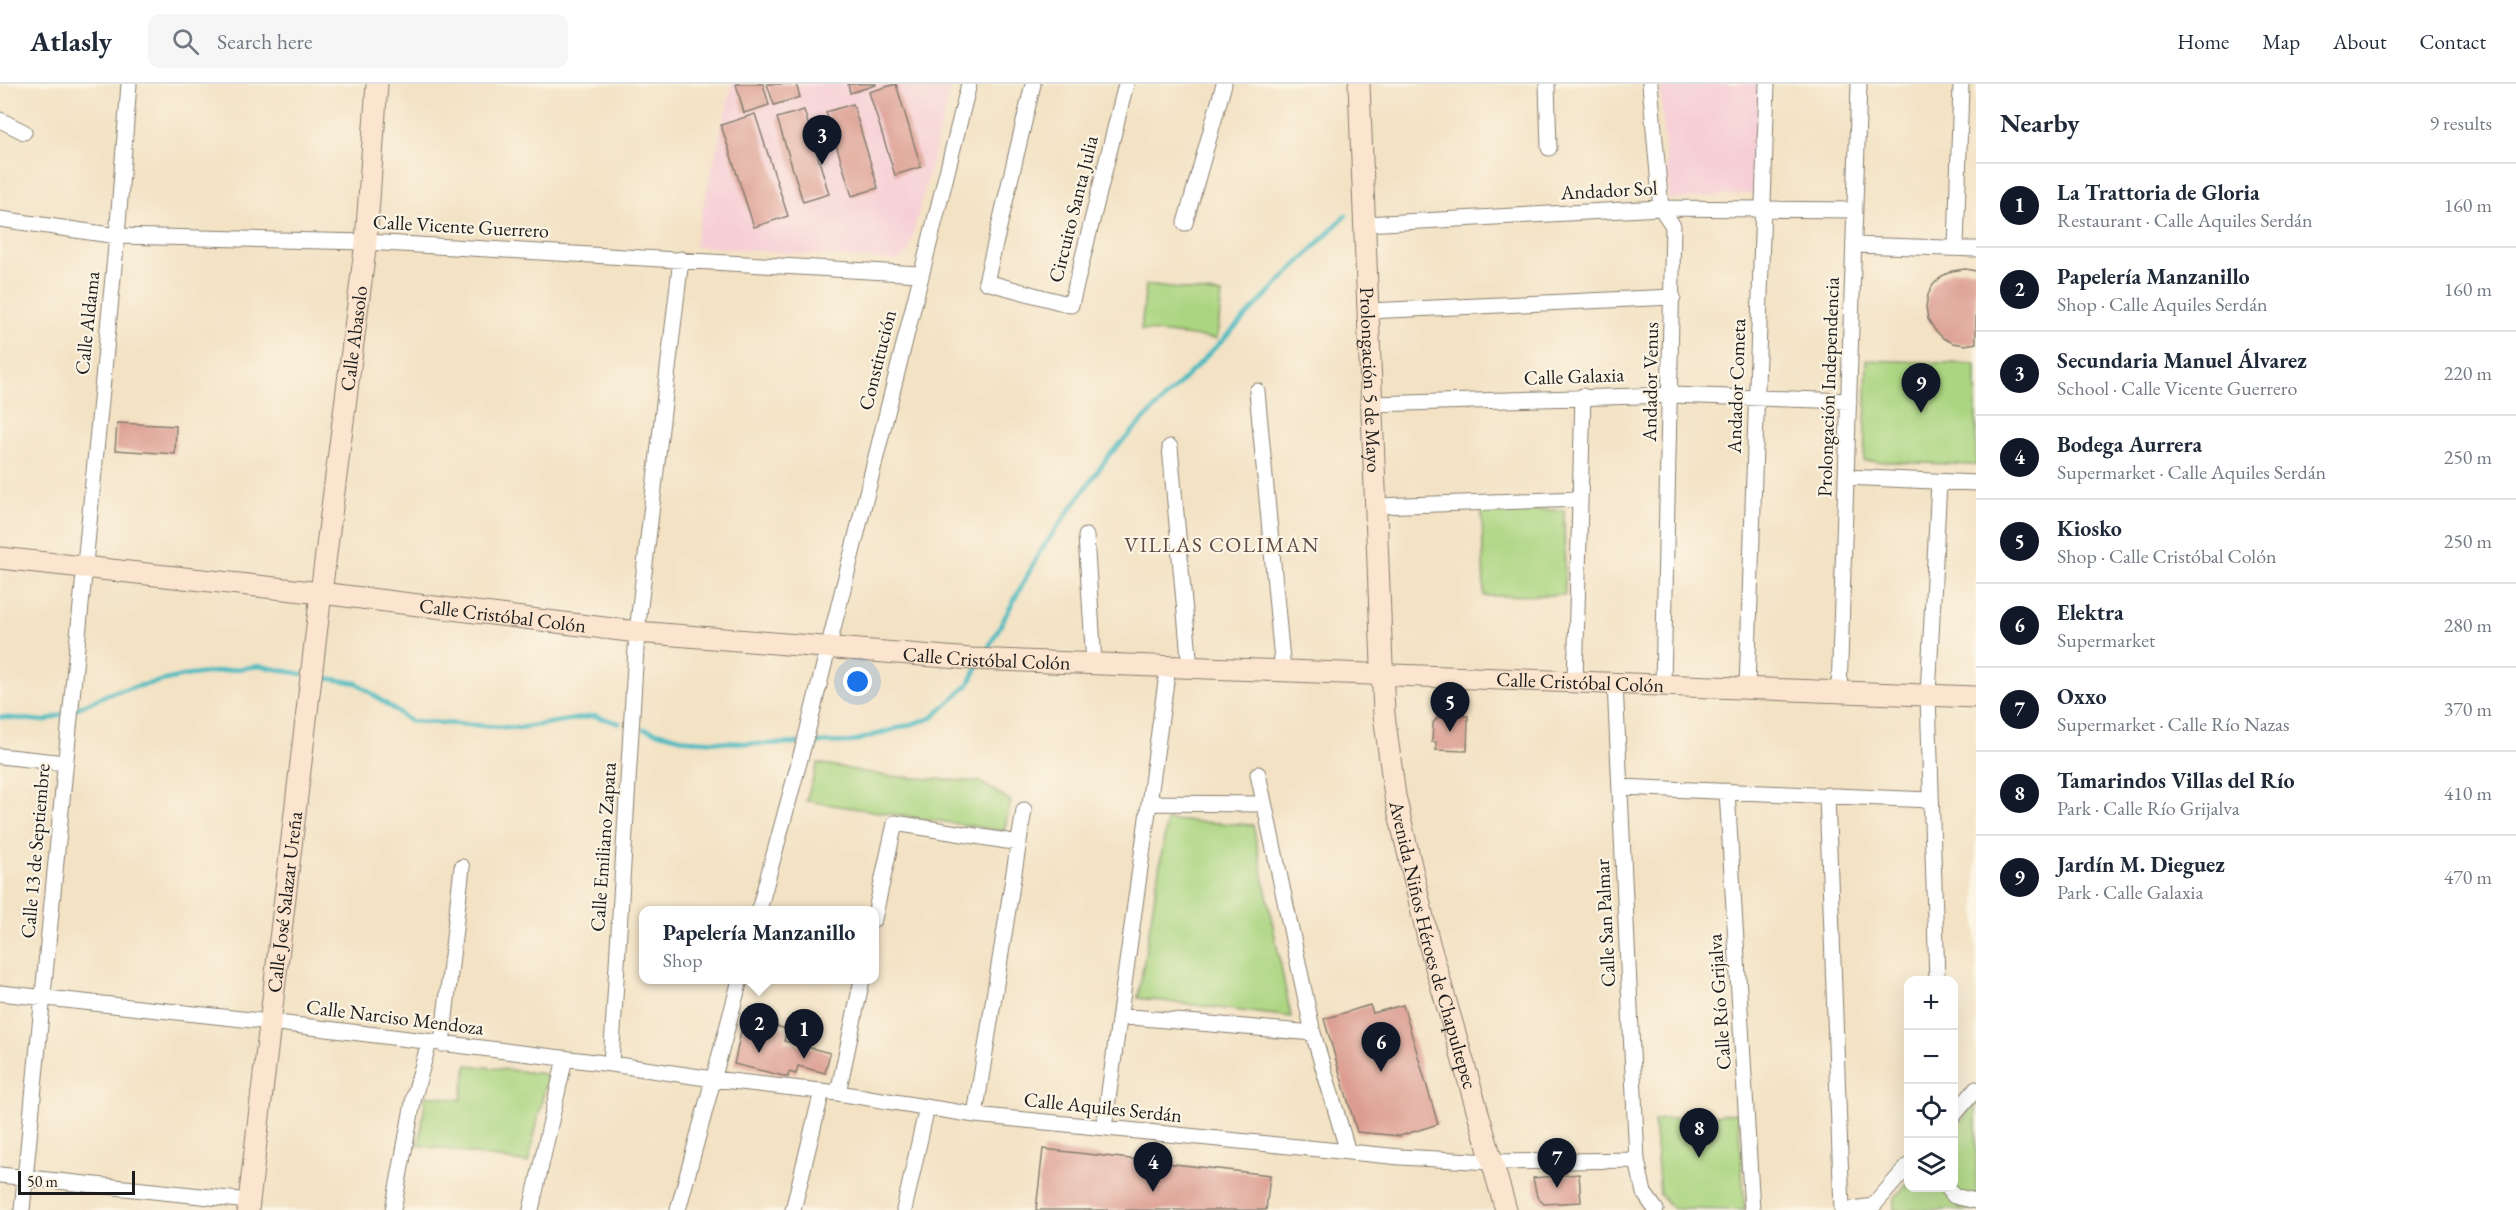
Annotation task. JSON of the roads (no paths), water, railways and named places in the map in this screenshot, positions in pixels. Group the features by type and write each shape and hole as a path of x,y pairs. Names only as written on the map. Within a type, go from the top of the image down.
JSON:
{"street":[{"name":"Calle Aldama","path":"83,567 117,236 129,84"},
{"name":"Calle Abasolo","path":"321,593 366,242 377,84"},
{"name":"Constitución","path":"760,906 807,733 969,84"},
{"name":"Circuito Santa Julia","path":"1033,84 986,282 1071,305 1126,84"},
{"path":"1185,223 1224,84"},
{"name":"Prolongación 5 de Mayo","path":"1359,84 1382,675"},
{"path":"1547,84 1549,148"},
{"name":"Andador Venus","path":"1650,84 1661,208 1673,226 1663,685"},
{"name":"Andador Cometa","path":"1747,688 1767,84"},
{"name":"Prolongación Independencia","path":"1839,692 1859,84"},
{"path":"1956,248 1961,84"},
{"path":"0,120 24,132"},
{"name":"Andador Sol","path":"1365,225 1661,208 1855,210"},
{"name":"Calle Vicente Guerrero","path":"0,219 117,236 366,242 920,274"},
{"path":"1854,245 1976,249"},
{"name":"Calle Emiliano Zapata","path":"611,1064 637,632 681,259"},
{"path":"1368,312 1673,297"},
{"path":"1257,391 1283,671"},
{"name":"Calle Galaxia","path":"1373,404 1671,395 1849,402"},
{"path":"1575,682 1583,396"},
{"path":"1170,447 1191,668"},
{"path":"1846,477 1976,483"},
{"path":"1937,976 1928,695 1939,482"},
{"path":"1377,506 1580,499"},
{"path":"1086,536 1094,664"},
{"name":"Calle Cristóbal Colón","path":"0,558 321,593 637,632 971,659 1976,697"},
{"name":"Calle 13 de Septiembre","path":"22,1210 83,567"},
{"name":"Calle José Salazar Ureña","path":"249,1205 321,593"},
{"path":"1104,1128 1168,667"},
{"name":"Avenida Niños Héroes de Chapultepec","path":"1382,675 1384,715 1395,796 1429,943 1506,1210"},
{"name":"Calle San Palmar","path":"1615,683 1637,1161 1644,1193 1656,1210"},
{"path":"0,756 64,762"},
{"path":"1258,774 1313,1033 1348,1152"},
{"path":"1620,787 1930,800"},
{"name":"Calle Río Grijalva","path":"1727,792 1752,1210"},
{"path":"1827,795 1844,1210 1873,1208 1904,1171"},
{"path":"1149,803 1264,804"},
{"path":"975,1115 1024,810"},
{"path":"877,906 895,823 1018,843"},
{"path":"393,1210 414,1096 435,1043 462,867"},
{"path":"678,1210 739,984"},
{"path":"838,1093 861,984"},
{"name":"Calle Narciso Mendoza","path":"0,993 270,1022 565,1058 713,1079"},
{"path":"1120,1016 1313,1033"},
{"path":"531,1210 565,1058"},
{"name":"Calle Aquiles Serdán","path":"713,1079 838,1093 975,1115 1348,1152 1491,1162 1637,1161"},
{"path":"1958,1109 1976,1089"},
{"path":"793,1210 822,1091"},
{"path":"904,1210 927,1107"},
{"path":"0,1175 249,1205"},
{"path":"1951,1192 1954,1196 1976,1201"}],"waterway":[{"path":"985,654 1041,550 1110,454 1346,215"},
{"path":"75,709 113,692 183,676 260,666 302,674"},
{"path":"644,729 688,740 758,744 851,742 932,718 969,684 978,666"},
{"path":"320,677 357,683 410,721 519,728 594,716 619,723"},
{"path":"0,717 45,721 68,712"}],"place":[{"name":"Secundaria Manuel Álvarez","path":"822,165"},
{"name":"Jardín M. Dieguez","path":"1921,413"},
{"name":"Kiosko","path":"1450,732"},
{"name":"Papelería Manzanillo","path":"759,1053"},
{"name":"La Trattoria de Gloria","path":"804,1059"},
{"name":"Elektra","path":"1381,1072"},
{"name":"Tamarindos Villas del Río","path":"1699,1158"},
{"name":"Oxxo","path":"1557,1188"},
{"name":"Bodega Aurrera","path":"1153,1192"}],"district":[{"name":"VILLAS COLIMAN","path":"1222,545"}]}
